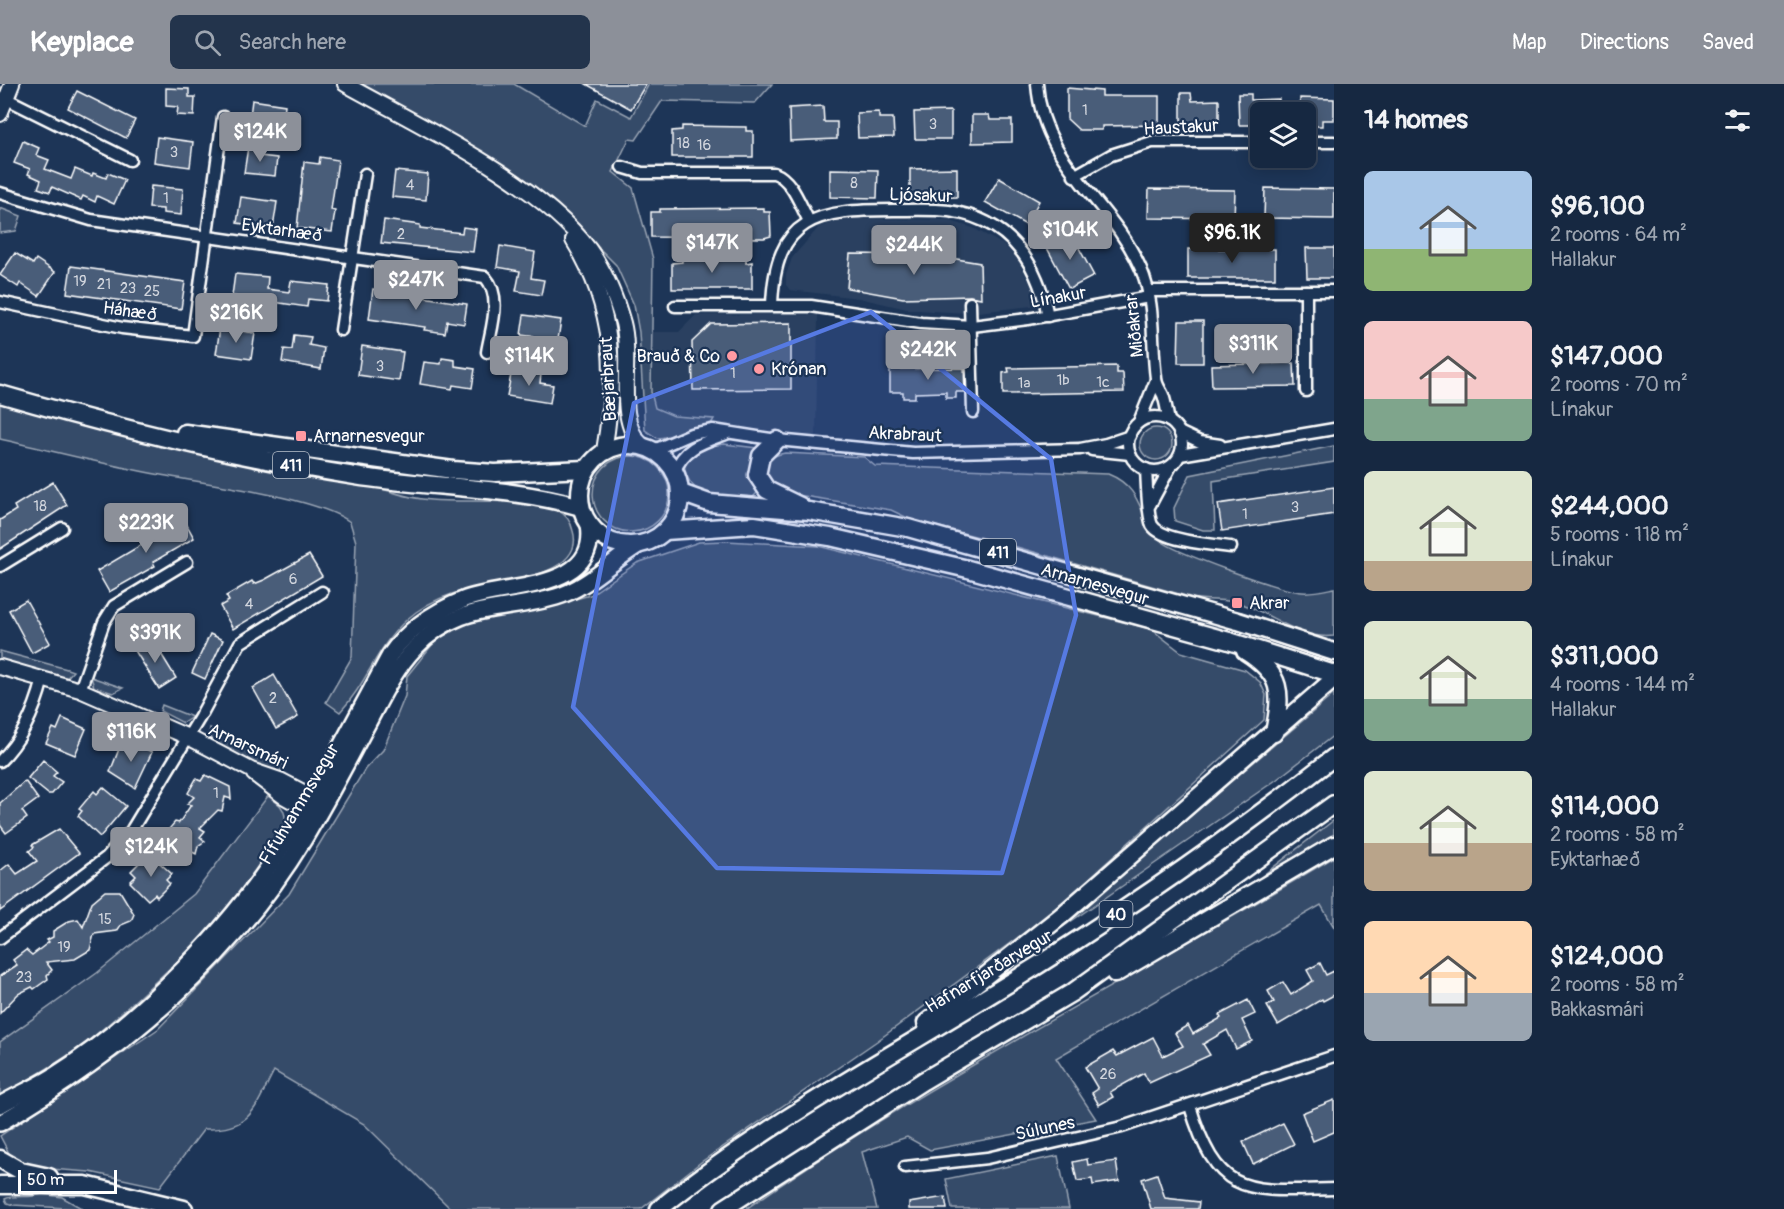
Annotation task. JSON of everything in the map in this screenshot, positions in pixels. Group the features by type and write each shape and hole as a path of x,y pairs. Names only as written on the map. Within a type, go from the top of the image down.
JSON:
{"main road":[{"name":"411","path":"0,394 194,445 357,476 538,495 581,507"},
{"name":"411","path":"136,430 193,434 453,470 495,473 586,469"},
{"path":"777,440 761,456 757,465 759,479 767,490 809,511"},
{"path":"640,544 611,542 589,524 581,507 580,487 586,469 604,451 622,445 648,448 666,459 675,471 681,493 674,520 665,531"},
{"name":"Arnarnesvegur","path":"681,493 709,503 809,511 908,528 1238,621 1334,652"},
{"name":"Fífuhvammsvegur","path":"0,1105 52,1077 124,1023 198,952 264,874 315,806 390,655 403,637 434,613 464,599 544,582 582,563 591,540 589,524"},
{"name":"Arnarnesvegur","path":"640,544 654,540 665,531 754,525 830,537 968,569 1229,641 1334,674"},
{"name":"Fífuhvammsvegur","path":"0,1123 43,1098 136,1032 195,978 232,939 264,897 315,806 397,670 433,631 451,619 484,609 556,597 577,589 640,544"},
{"path":"1229,641 1262,662 1276,679 1280,703 1274,733"},
{"path":"1308,643 1334,641"},
{"path":"888,1054 1061,916 1334,679"},
{"name":"Hafnarfjarðarvegur","path":"659,1209 690,1184 888,1054 998,990 1106,921 1206,853 1334,757"},
{"name":"40","path":"723,1209 923,1081 1073,992 1334,804"},
{"path":"1073,992 1122,970 1334,845"},
{"path":"0,1117 37,1094 52,1077"},
{"path":"0,1159 21,1171 169,1203 184,1209"},
{"path":"0,1185 85,1185"}],"street":[{"path":"0,114 12,84"},
{"name":"Bæjarbraut","path":"345,84 485,163 559,218 589,249 609,283 624,332 628,370 626,418 634,438 648,448"},
{"name":"Miðakrar","path":"1037,84 1047,134 1074,176 1131,248 1149,294 1156,380 1169,421"},
{"path":"7,99 130,160"},
{"path":"205,236 223,117"},
{"name":"Haustakur","path":"1074,176 1111,155 1152,142 1250,142"},
{"path":"1316,142 1334,142"},
{"path":"622,167 642,174 774,173 782,176 788,183 809,221"},
{"path":"341,330 365,174"},
{"name":"Eyktarhæð","path":"0,193 91,220 352,256 485,278 494,291 496,301 487,352"},
{"name":"Ljósakur","path":"772,305 774,275 780,255 791,237 809,221 831,212 851,210 943,211 975,218 998,229 1022,251 1035,272 1048,316"},
{"name":"Bæjarbraut","path":"559,218 591,276 609,330 610,392 604,451"},
{"name":"Háhæð","path":"0,302 122,328 193,336 205,236"},
{"path":"1306,291 1306,392"},
{"name":"Línakur","path":"675,306 772,305 832,308 921,323 972,326 1048,316 1149,294 1334,291"},
{"path":"970,303 973,412"},
{"name":"Miðakrar","path":"1139,422 1156,380"},
{"path":"1150,505 1171,466 1180,455 1182,439 1169,421 1154,417 1139,422 1130,436 1130,454 1140,466 1146,469 1163,470 1171,466"},
{"path":"1180,455 1334,429"},
{"name":"Akrabraut","path":"648,448 702,431 913,453 1080,449 1130,454"},
{"path":"1179,432 1200,442 1232,446"},
{"name":"Akrabraut","path":"675,471 683,456 692,447 729,433"},
{"name":"Akrabraut","path":"1080,449 1130,436"},
{"path":"1146,469 1152,525 1159,532 1231,548"},
{"path":"0,566 62,528"},
{"path":"80,690 104,622 114,606 187,562"},
{"name":"Arnarsmári","path":"188,737 240,643 322,592"},
{"name":"Arnarsmári","path":"0,668 80,690 188,737 251,770 280,780 315,806"},
{"path":"0,762 18,742 25,729 43,679"},
{"path":"0,938 107,857 131,831 188,737"},
{"name":"Súlunes","path":"905,1167 987,1158 1067,1141 1190,1106 1334,1056"},
{"path":"1190,1106 1209,1156 1224,1173 1237,1182 1270,1190 1334,1189"}],"highlighted area":[{"path":"871,312 1051,459 1076,615 1002,873 717,868 573,707 634,403"}],"shaded area":[{"path":"356,84 514,84 585,126 597,99 631,117 649,84 772,84 755,103 662,101 636,140 629,139 613,172 633,188 653,259 651,392 655,408 674,416 714,419 711,424 657,438 645,430 639,332 634,305 616,265 564,213"},
{"path":"0,208 21,216 16,231 0,233"},
{"path":"846,218 947,220 973,228 1002,244 1017,258 1035,297 1032,306 969,313 932,311 907,309 859,298 790,290 786,285 786,275 792,258 819,227"},
{"path":"696,315 818,315 816,436 711,424 714,419 674,416 655,408 651,392 653,332 679,332"},
{"path":"0,400 369,485 415,498 514,502 545,506 557,510 568,519 573,531 574,546 566,559 553,568 516,580 453,594 416,612 392,636 340,712 326,702 352,657 356,542 350,522 313,505 232,487 141,471 0,439"},
{"path":"1156,428 1167,433 1172,444 1167,455 1156,460 1145,455 1140,444 1145,433"},
{"path":"724,444 757,448 750,473 757,493 753,497 710,496 699,491 690,482 685,470 687,458 703,448"},
{"path":"1334,446 1334,462 1213,481 1215,530 1203,530 1175,521 1174,508 1190,475"},
{"path":"785,453 864,457 875,466 1108,474 1129,488 1153,533 1169,546 1274,586 1302,592 1334,588 1334,636 1308,634 1239,603 1193,598 1010,545 912,520 891,510 785,493 764,478 769,461"},
{"path":"631,456 645,459 658,467 666,480 669,494 666,508 658,521 645,529 631,532 617,529 604,521 596,508 593,494 596,480 604,467 617,459"},
{"path":"726,541 818,546 1151,629 1181,652 1245,670 1260,682 1266,695 1264,720 1051,913 877,1041 701,1162 641,1209 451,1209 364,1124 274,1071 250,1114 233,1126 204,1129 160,1187 90,1172 36,1168 11,1157 0,1136 158,1029 289,894 365,769 383,750 405,696 407,676 440,635 470,618 561,603 590,595 637,563 699,542"},
{"path":"0,651 73,671 66,679 0,660"},
{"path":"91,677 123,688 113,693 94,687"},
{"path":"1334,694 1334,735 1276,780 1047,938"},
{"path":"162,705 192,717 183,723 160,711"},
{"path":"210,728 284,766 278,775 248,763 212,742 209,734"},
{"path":"268,796 279,804 284,812 281,837 264,866 238,898 172,966 93,1037 59,1061 0,1096 0,1042 97,973 194,894"},
{"path":"1334,820 1334,835 1262,876"},
{"path":"1334,857 1334,927 1321,905 1056,1058 1096,1119 930,1150 907,1137 862,1152 877,1209 746,1209 817,1161 963,1071"},
{"path":"1058,1156 1069,1209 952,1209 946,1179"},
{"path":"42,1194 62,1197 83,1209 13,1205 7,1203 5,1199"}],"building":[{"path":"586,84 646,84 631,109"},
{"path":"166,88 189,89 189,97 195,97 194,116 177,115 178,107 166,106"},
{"path":"1067,88 1102,91 1102,96 1159,96 1159,125 1102,126 1102,130 1079,130 1067,119"},
{"path":"77,91 135,120 126,138 68,108"},
{"path":"1181,93 1191,93 1192,101 1219,100 1219,123 1181,124"},
{"path":"1238,94 1251,94 1251,100 1279,99 1279,102 1250,102 1250,125 1239,125"},
{"path":"1300,98 1334,99 1334,120 1322,120 1322,126 1316,126 1316,102 1300,102"},
{"path":"252,100 285,105 284,114 290,114 288,132 256,128 258,117 250,116"},
{"path":"823,106 824,122 837,122 837,139 790,141 789,108"},
{"path":"951,111 951,139 915,139 914,112"},
{"path":"879,112 879,118 893,118 894,137 858,138 857,113"},
{"path":"972,115 989,115 990,120 1012,120 1012,142 972,143"},
{"path":"682,126 746,127 746,131 753,131 753,157 672,157 672,131 682,130"},
{"path":"157,137 193,142 190,167 154,162"},
{"path":"23,141 39,148 36,155 49,160 45,169 71,179 75,169 92,176 93,173 106,178 108,173 125,180 114,204 97,196 95,202 83,196 81,200 52,187 50,192 38,188 41,180 28,174 30,169 14,163"},
{"path":"248,147 261,149 260,156 277,158 275,176 244,173"},
{"path":"320,157 338,160 331,210 335,211 332,232 297,228 304,162 319,164"},
{"path":"957,168 957,197 910,198 910,169"},
{"path":"830,169 878,170 877,198 830,197"},
{"path":"395,171 428,174 426,200 392,197"},
{"path":"999,178 1039,201 1026,225 985,202"},
{"path":"151,186 183,189 181,215 163,213 163,209 149,208"},
{"path":"1265,188 1334,189 1334,219 1264,218"},
{"path":"1149,189 1235,190 1234,219 1148,218"},
{"path":"241,197 277,202 273,228 237,223"},
{"path":"764,208 764,212 770,212 771,236 764,238 651,237 651,212 660,212 660,209"},
{"path":"384,220 420,225 420,228 462,233 463,227 476,229 473,252 381,243"},
{"path":"1071,233 1094,276 1069,289 1046,246"},
{"path":"500,246 535,252 531,278 544,280 541,295 516,291 520,271 497,267"},
{"path":"1306,248 1334,248 1334,278 1307,278"},
{"path":"1188,249 1275,249 1275,278 1188,278"},
{"path":"15,253 33,264 36,259 55,272 39,296 20,283 18,287 0,275"},
{"path":"850,254 933,255 980,263 981,298 970,296 903,298 847,288"},
{"path":"746,258 746,263 752,262 752,289 672,289 672,263 682,262 682,259"},
{"path":"71,266 185,282 181,309 67,293"},
{"path":"235,274 268,277 267,289 289,292 291,281 329,285 327,301 308,299 307,307 232,296"},
{"path":"373,289 467,304 464,324 447,321 445,333 424,330 425,327 369,319"},
{"path":"524,315 561,320 557,346 535,343 536,337 521,335"},
{"path":"1179,321 1203,321 1203,363 1178,363"},
{"path":"791,323 791,389 693,390 692,342 711,324"},
{"path":"220,328 255,333 251,359 216,354"},
{"path":"294,335 311,337 309,345 324,348 321,369 282,362 284,349 292,350"},
{"path":"362,346 403,352 399,381 358,375"},
{"path":"442,358 455,360 455,366 475,369 472,388 453,385 452,389 420,384 424,362 441,364"},
{"path":"1294,363 1295,386 1212,387 1211,365"},
{"path":"1117,366 1117,373 1123,373 1124,392 1003,394 1003,373 1009,372 1008,368"},
{"path":"964,368 965,392 956,392 956,398 946,398 946,392 915,393 915,398 903,398 903,392 890,392 890,369"},
{"path":"512,369 541,374 540,383 553,385 550,403 507,396"},
{"path":"53,482 67,505 0,549 0,520 16,510 14,506"},
{"path":"1334,487 1334,514 1222,531 1218,504"},
{"path":"182,516 194,538 153,562 155,566 109,592 97,571 143,544 141,540"},
{"path":"309,555 322,576 233,629 220,606 229,601 226,596 252,581 254,584 264,580"},
{"path":"26,600 50,643 32,653 9,610"},
{"path":"210,634 223,640 205,679 192,673"},
{"path":"152,639 176,678 159,689 134,649"},
{"path":"274,675 298,717 276,729 253,688"},
{"path":"62,718 86,729 75,755 46,743 53,728 57,730"},
{"path":"127,740 152,752 135,788 110,772 121,744 124,746"},
{"path":"43,760 57,772 53,776 62,782 52,794 48,794 28,778"},
{"path":"205,775 230,787 231,799 225,797 222,811 218,810 200,828 205,831 200,837 205,841 198,846 196,854 192,852 186,858 165,845 169,838 164,835 175,822 179,823 191,805 187,804 194,797 188,793 196,779 201,781"},
{"path":"25,781 38,799 22,811 27,818 6,833 0,825 0,803"},
{"path":"103,787 126,806 100,837 78,816 82,811 79,809 94,791 97,794"},
{"path":"59,829 79,853 0,911 0,871 9,864 17,874 37,861 29,851 34,847 32,845"},
{"path":"152,856 172,874 166,880 170,884 157,897 155,894 148,900 130,882 136,876 131,871 144,858 147,861"},
{"path":"105,891 120,891 134,914 131,921 121,925 117,931 94,934 90,950 75,959 46,962 52,970 47,975 48,979 34,989 32,987 18,994 0,1013 0,976 17,965 13,960 26,950 32,955 49,942 47,940 53,937 53,931 69,921 78,919 83,927 92,902"},
{"path":"1320,963 1326,975 1334,971 1334,995 1323,1001 1322,999 1278,1025 1267,1006 1274,1002 1268,991 1283,982 1291,995 1313,981 1307,970"},
{"path":"1248,1000 1255,1014 1242,1020 1252,1041 1236,1049 1227,1030 1203,1044 1210,1055 1149,1083 1144,1073 1110,1092 1113,1097 1099,1105 1092,1093 1098,1089 1085,1067 1113,1051 1117,1056 1153,1037 1163,1056 1183,1046 1175,1033 1188,1025 1193,1034 1221,1018 1219,1015"},
{"path":"1334,1100 1334,1132 1313,1141 1302,1113"},
{"path":"1283,1123 1294,1144 1253,1164 1243,1142"},
{"path":"1087,1159 1088,1165 1116,1161 1119,1181 1093,1185 1092,1179 1077,1181 1073,1162"},
{"path":"1157,1174 1165,1198 1199,1202 1198,1209 1151,1209 1142,1179"},
{"path":"945,1197 947,1209 909,1209 909,1203"}],"place":[{"name":"Brauð & Co","path":"732,356"},
{"name":"Krónan","path":"759,369"},
{"name":"Arnarnesvegur","path":"301,436"},
{"name":"Akrar","path":"1237,603"}]}
